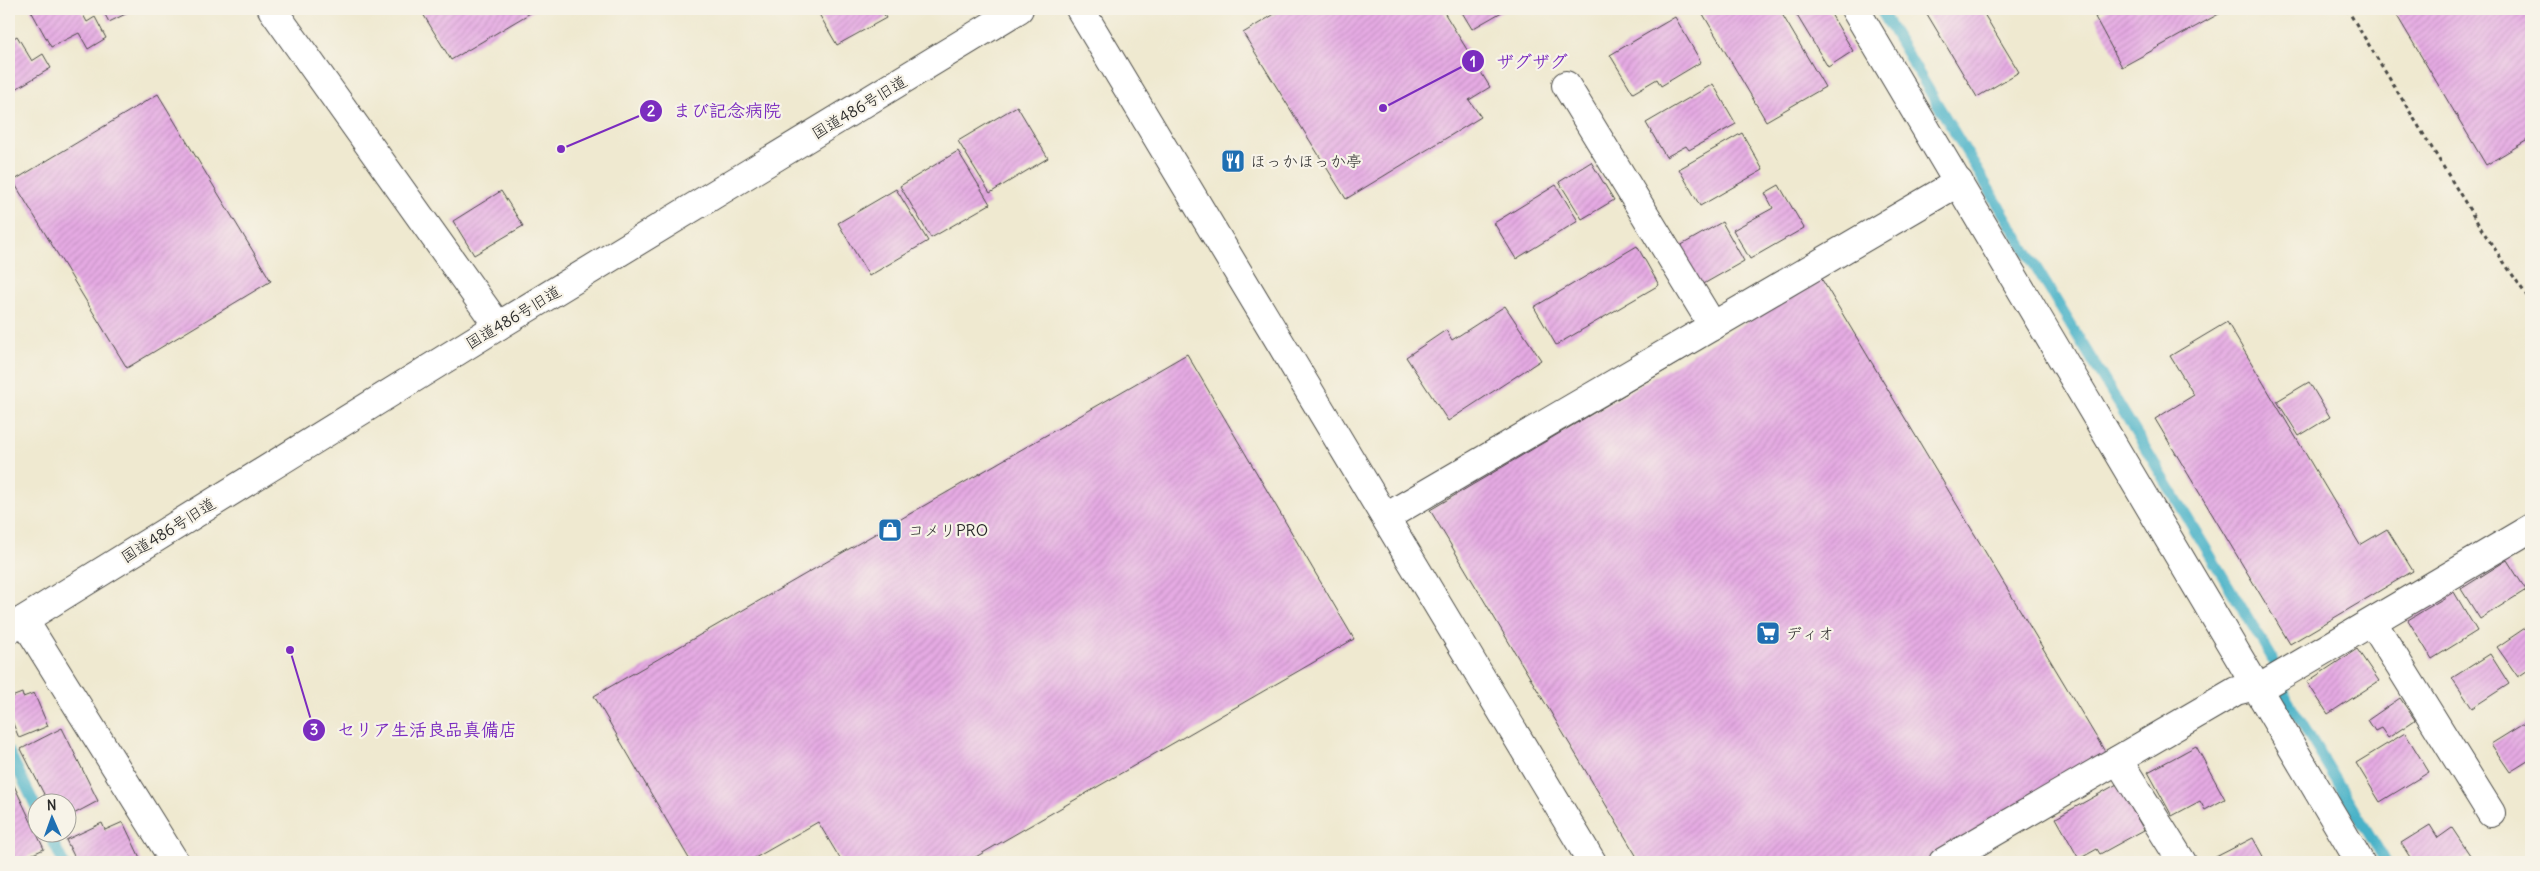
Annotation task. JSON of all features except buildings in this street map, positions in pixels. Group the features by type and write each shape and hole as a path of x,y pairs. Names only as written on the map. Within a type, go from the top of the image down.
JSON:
{"street":[{"path":"272,9 498,326"},
{"name":"国道486号旧道","path":"16,624 498,326 1019,9"},
{"path":"1080,9 1592,862"},
{"path":"1855,9 1959,182 2270,680 2360,862"},
{"path":"1566,85 1713,326"},
{"path":"1386,517 1959,182"},
{"path":"1943,862 2236,691 2270,680 2373,623 2531,528"},
{"path":"2373,623 2491,813"},
{"path":"16,624 175,862"},
{"path":"2118,760 2182,862"}],"path":[{"path":"2347,9 2482,230 2531,302"}],"waterway":[{"path":"1880,9 2271,656 2287,699 2386,862"},
{"path":"9,752 30,794"},
{"path":"54,844 63,862"}],"place":[{"name":"ザグザグ","path":"1383,108"},
{"name":"まび記念病院","path":"561,149"},
{"name":"ほっかほっか亭","path":"1233,161"},
{"name":"コメリPRO","path":"890,530"},
{"name":"ディオ","path":"1768,633"},
{"name":"セリア生活良品真備店","path":"290,650"}]}
